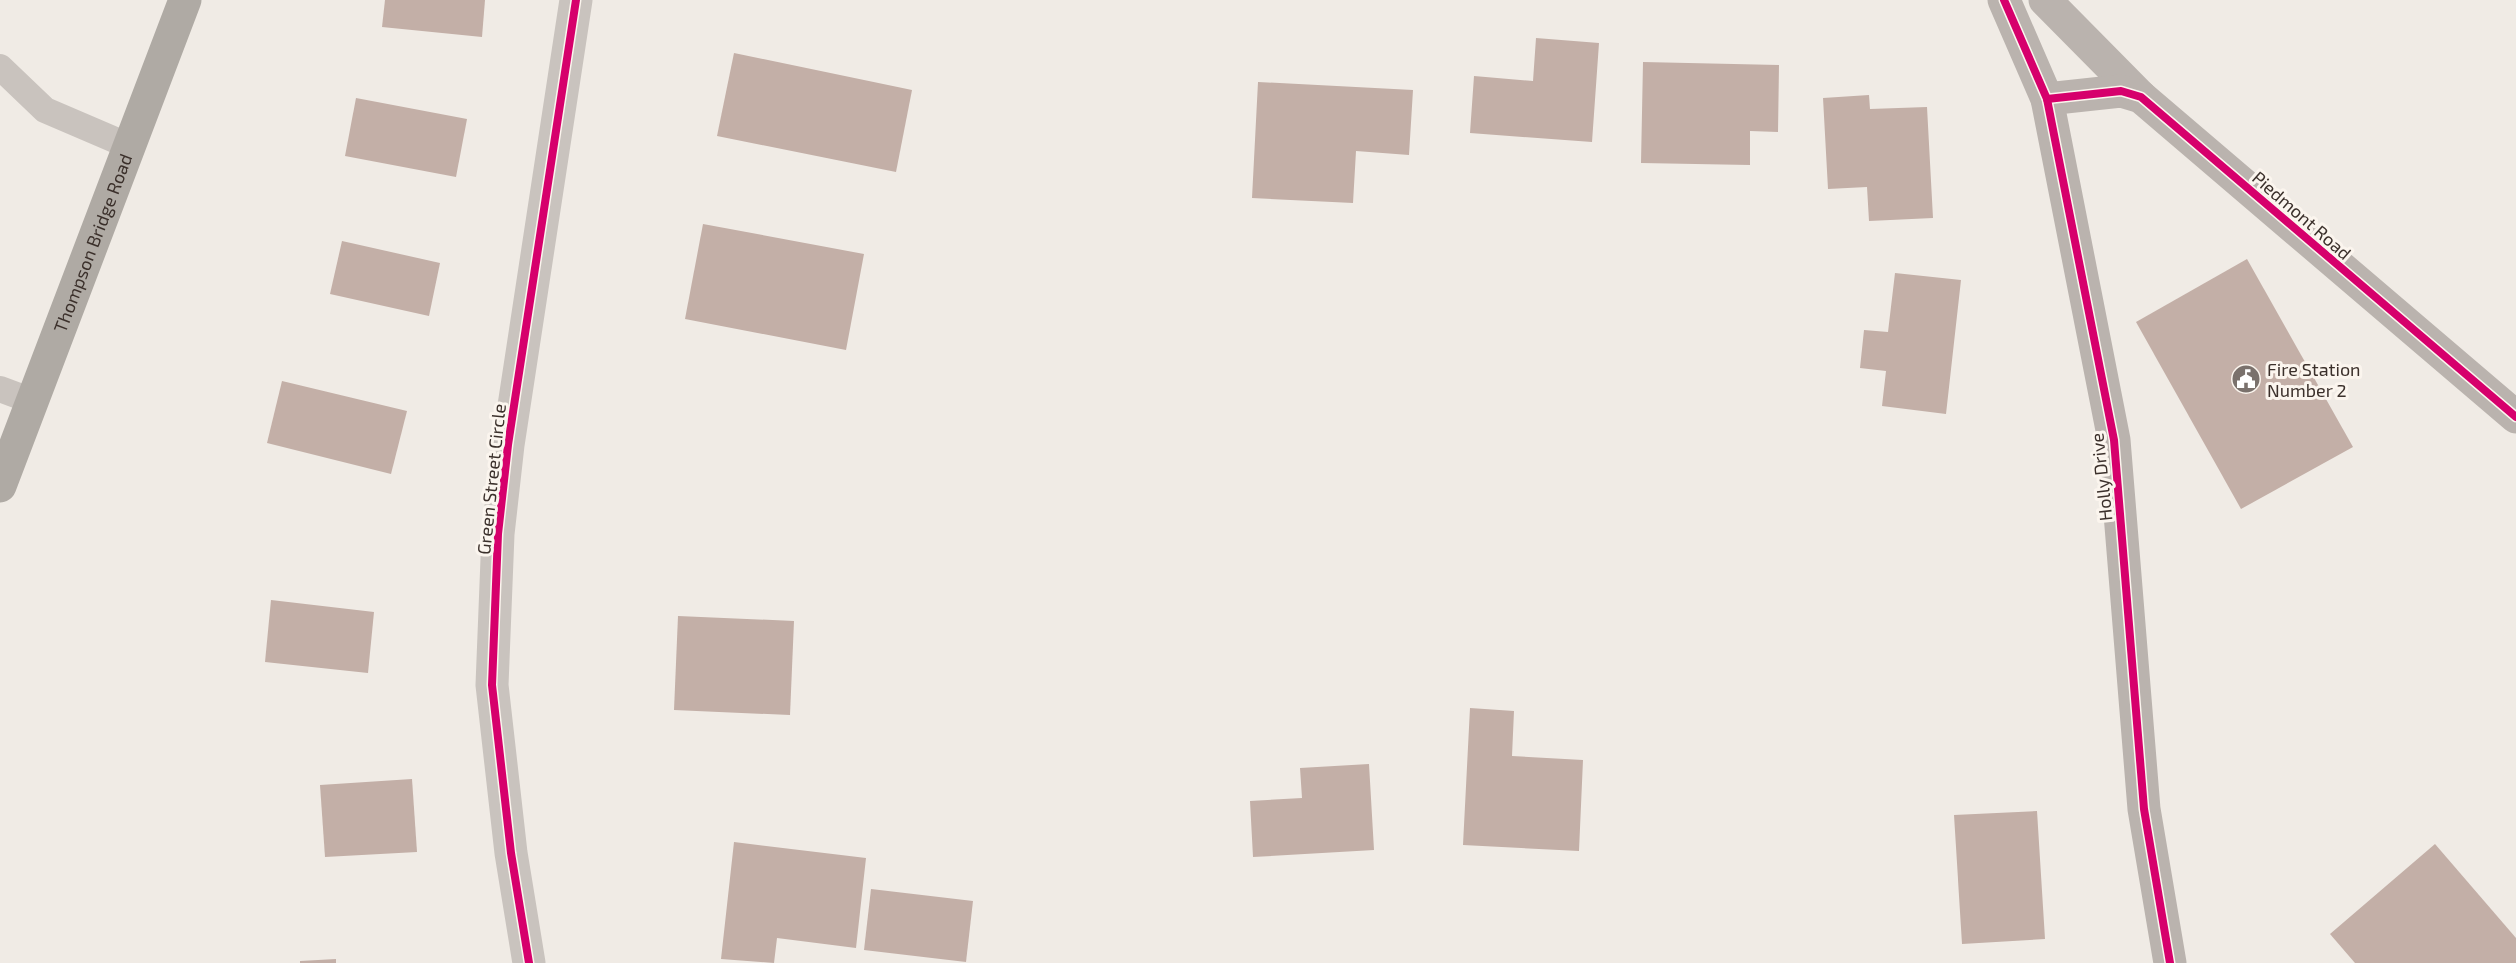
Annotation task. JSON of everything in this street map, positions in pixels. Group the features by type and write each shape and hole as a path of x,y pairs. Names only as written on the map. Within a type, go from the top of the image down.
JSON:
{"highway":[{"name":"Thompson Bridge Road","path":"0,486 185,0"}],"street":[{"name":"Green Street Circle","path":"529,963 511,853 492,685 498,534 508,445 576,0"},
{"name":"Holly Drive","path":"2004,0 2047,99 2114,440 2144,809 2170,963"},
{"name":"Piedmont Road","path":"2045,0 2141,97 2516,417"},
{"path":"2047,99 2121,91 2141,97"}],"lane":[{"path":"0,66 45,110 129,146"},
{"path":"0,388 32,401"}],"building":[{"path":"385,0 485,0 482,37 382,27"},
{"path":"1536,38 1599,43 1592,142 1470,133 1474,76 1533,81"},
{"path":"734,53 912,90 896,172 717,136"},
{"path":"1643,62 1779,65 1778,132 1750,131 1750,165 1641,163"},
{"path":"1258,82 1413,90 1409,155 1356,151 1353,203 1252,198"},
{"path":"1869,95 1870,109 1927,107 1933,218 1869,221 1867,187 1828,189 1823,98"},
{"path":"356,98 467,119 456,177 345,156"},
{"path":"703,224 864,254 846,350 685,319"},
{"path":"342,241 440,263 429,316 330,294"},
{"path":"2247,259 2353,447 2241,509 2136,322"},
{"path":"1895,273 1961,280 1946,414 1882,406 1886,371 1860,368 1864,330 1888,332"},
{"path":"282,381 407,411 391,474 267,443"},
{"path":"271,600 374,612 368,673 265,662"},
{"path":"678,616 794,621 790,715 674,710"},
{"path":"1470,708 1514,711 1512,756 1583,760 1579,851 1463,845"},
{"path":"1369,764 1374,850 1253,857 1250,801 1302,798 1300,768"},
{"path":"412,779 417,852 325,857 320,785"},
{"path":"2037,811 2045,939 1962,944 1954,815"},
{"path":"734,842 866,858 856,948 777,938 774,963 721,959"},
{"path":"2435,844 2516,938 2516,963 2355,963 2330,934"},
{"path":"871,889 973,901 966,962 864,950"},
{"path":"336,959 336,963 300,963 300,961"}],"cycle path":[{"path":"529,963 511,853 492,685 498,534 508,445 576,0"},
{"path":"2004,0 2047,99 2114,440 2144,809 2170,963"},
{"path":"2047,99 2121,91 2141,97 2516,417"}],"place":[{"name":"Fire Station Number 2","path":"2246,379"}]}
